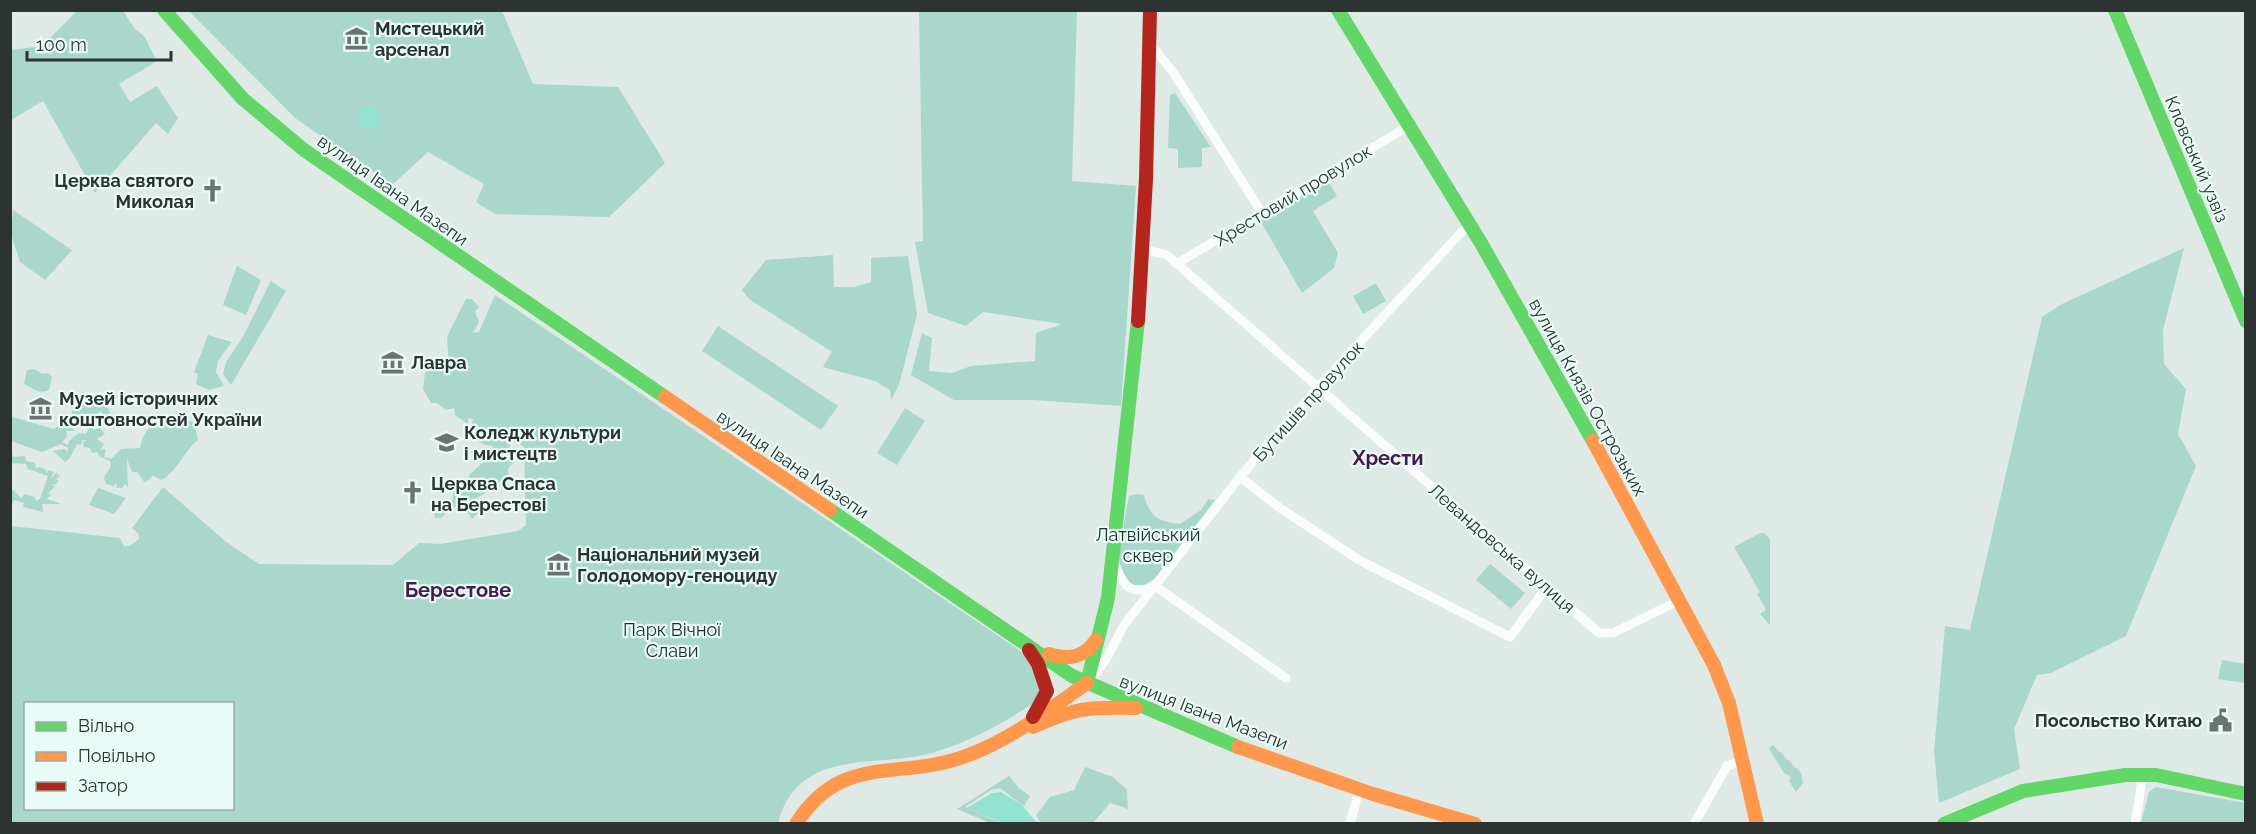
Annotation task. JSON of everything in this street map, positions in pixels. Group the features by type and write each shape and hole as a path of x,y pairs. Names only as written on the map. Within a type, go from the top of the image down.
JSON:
{"main road":[{"name":"вулиця Івана Мазепи","path":"164,10 243,99 304,150 1025,644 1087,684 1147,710 1359,790 1475,824"},
{"path":"796,824 805,807 818,794 846,778 946,763 1028,723 1087,684 1102,630 1113,557 1143,249 1150,10"},
{"name":"вулиця Князів Острозьких","path":"1338,10 1563,386 1680,600 1723,685 1744,760 1757,824"},
{"name":"Кловський узвіз","path":"2115,10 2246,321"},
{"path":"1025,644 1065,660 1083,655 1093,646 1102,630"},
{"path":"1025,644 1038,664 1047,691 1043,703 1028,723"},
{"path":"1006,735 1037,726 1066,712 1087,707 1147,710"},
{"path":"1944,824 2023,791 2098,778 2143,774 2246,794"}],"street":[{"path":"1149,42 1173,72 1262,213"},
{"name":"Хрестовий провулок","path":"1176,264 1409,126"},
{"name":"Бутишів провулок","path":"1087,684 1107,658 1124,625 1240,477 1468,224"},
{"name":"Левандовська вулиця","path":"1143,249 1156,250 1176,264 1599,633 1613,633 1680,600"},
{"path":"1240,477 1280,508 1359,560 1510,637 1547,587"},
{"path":"1113,557 1121,580 1130,589 1138,591 1155,586 1286,678"},
{"path":"1694,824 1727,766 1744,760"},
{"path":"2135,824 2143,774"},
{"path":"1350,824 1359,790"}],"green space":[{"path":"78,10 123,11 135,29 144,36 157,61 119,84 130,102 157,86 178,118 168,134 156,123 95,193 43,101 11,120 11,50 42,46"},
{"path":"189,11 502,11 533,84 618,87 665,163 609,217 495,214 476,202 484,184 428,152 392,185 295,118"},
{"path":"919,11 1077,11 1072,181 1136,186 1121,406 1033,400 954,400 911,375 922,333 932,338 929,371 952,373 971,366 1035,361 1036,333 1062,324 983,312 966,326 928,313 915,242 923,241"},
{"path":"1175,93 1211,147 1202,148 1202,167 1178,168 1178,149 1168,148 1170,95"},
{"path":"1328,181 1337,196 1313,211 1338,253 1334,268 1302,293 1260,220"},
{"path":"13,210 72,250 45,280 20,262 11,234"},
{"path":"2184,248 2163,330 2164,364 2186,389 2178,434 2196,466 2126,636 2051,673 2037,675 2014,729 2020,769 1939,803 1934,751 1945,626 1970,630 2042,317 2062,304"},
{"path":"833,255 834,287 854,287 871,282 871,258 908,256 917,314 899,385 891,400 890,390 875,381 823,367 832,352 749,299 742,290 766,260"},
{"path":"237,266 261,280 246,315 223,305"},
{"path":"271,281 286,291 231,385 223,374 226,362 243,337"},
{"path":"1376,283 1386,301 1363,314 1353,296"},
{"name":"Парк Вічної Слави","path":"495,295 1019,650 1030,662 1040,680 1039,694 1035,702 983,732 942,750 906,758 861,762 819,772 802,783 788,799 778,823 11,824 11,526 120,538 124,546 130,546 139,539 139,534 132,528 163,487 225,541 259,564 393,565 419,543 441,544 518,531 526,525 524,447 517,441 515,443 510,441 510,458 514,462 508,469 509,477 503,476 501,482 488,485 484,494 469,502 476,501 477,507 483,508 472,519 463,506 453,507 441,518 435,518 434,514 453,499 453,491 461,490 468,484 469,475 488,458 493,446 483,444 473,434 473,419 468,418 468,424 455,415 454,408 446,410 437,403 431,403 423,389 425,373 437,363 441,368 449,364 447,337 466,299 472,299 479,307 475,312 479,322 473,333 479,332"},
{"path":"718,326 838,406 821,430 702,351"},
{"path":"208,335 232,342 218,361 216,372 224,386 209,390 196,384 198,374 194,372"},
{"path":"34,369 42,374 48,373 52,377 49,390 39,391 24,384 27,370"},
{"path":"81,391 93,397 92,405 97,398 105,401 111,415 105,419 101,411 92,418 93,430 100,428 105,434 97,439 104,444 100,450 106,449 104,457 111,459 121,449 140,448 143,437 153,421 159,424 165,415 169,418 175,417 179,423 184,420 194,422 198,440 171,472 161,480 153,475 145,483 137,472 132,472 127,459 128,487 125,484 122,488 117,488 116,483 113,486 106,484 104,478 111,466 110,461 100,457 97,452 92,453 90,448 84,447 83,442 87,440 82,440 81,445 77,444 70,458 65,462 53,451 64,449 68,452 68,448 61,444 42,452 11,441 12,417 54,429 65,421 75,431 66,431 67,437 62,442 68,445 69,441 79,433 86,434 89,428 86,419 81,420 78,428 70,422 73,408 68,405 74,398 81,401"},
{"path":"905,408 925,421 897,465 877,453"},
{"path":"11,453 14,457 25,456 26,461 35,463 36,469 39,467 45,469 46,473 49,470 54,472 49,481 56,473 60,476 56,479 59,481 56,484 50,485 55,486 48,493 51,495 47,499 61,504 42,504 43,512 23,507 24,503 14,500 11,506 11,491 13,490 21,498 25,494 35,497 36,501 40,499 48,476 28,469 26,464 11,463"},
{"path":"98,488 126,498 114,514 89,505"},
{"name":"Латвійський сквер","path":"1144,495 1149,508 1156,517 1166,522 1180,524 1201,510 1208,499 1215,500 1156,578 1144,585 1131,585 1119,573 1118,555 1129,496"},
{"path":"1764,533 1770,539 1770,625 1760,614 1766,610 1757,594 1760,592 1734,547"},
{"path":"1490,564 1525,593 1511,609 1476,580"},
{"path":"2222,660 2245,664 2245,683 2218,679"},
{"path":"1773,745 1801,773 1803,783 1796,792 1789,781 1791,777 1783,772 1769,748"},
{"path":"1085,767 1113,777 1127,790 1128,809 1110,803 1093,823 1041,823 1036,815 1050,797 1074,790"},
{"path":"1009,776 1030,796 1024,806 1000,788 991,790 965,807 1001,823 990,823 957,809"},
{"path":"2156,787 2245,803 2245,823 2141,823 2149,792"}],"shaded area":[{"path":"369,107 377,110 380,118 377,126 369,129 361,126 358,118 361,110"},
{"path":"1001,792 1021,804 1037,823 1003,823 967,808 992,793"}],"traffic: fast":[{"path":"164,10 243,99 304,150 665,397"},
{"path":"1338,10 1481,243 1593,441"},
{"path":"2115,10 2246,321"},
{"path":"1087,683 1108,598 1138,321"},
{"path":"830,510 1072,676 1238,747"},
{"path":"1944,824 2023,791 2125,775 2156,775 2246,794"}],"traffic: slow":[{"path":"665,397 830,510"},
{"path":"1593,441 1714,665 1729,703 1757,824"},
{"path":"1049,654 1063,657 1076,656 1086,651 1096,640"},
{"path":"796,824 813,801 832,787 852,777 941,763 966,756 1014,733 1087,683"},
{"path":"1033,727 1061,715 1083,710 1136,708"},
{"path":"1238,747 1373,794 1475,824"}],"traffic: jam":[{"path":"1138,321 1146,179 1150,10"},
{"path":"1029,650 1038,664 1047,691 1033,717"}],"place":[{"name":"Мистецький арсенал","path":"357,38"},
{"name":"Церква святого Миколая","path":"212,190"},
{"name":"Лавра","path":"393,362"},
{"name":"Музей історичних коштовностей України","path":"41,408"},
{"name":"Коледж культури і мистецтв","path":"446,442"},
{"name":"Церква Спаса на Берестові","path":"413,493"},
{"name":"Національний музей Голодомору-геноциду","path":"559,564"},
{"name":"Посольство Китаю","path":"2220,720"}],"district":[{"name":"Хрести","path":"1388,458"},
{"name":"Берестове","path":"458,590"}]}
